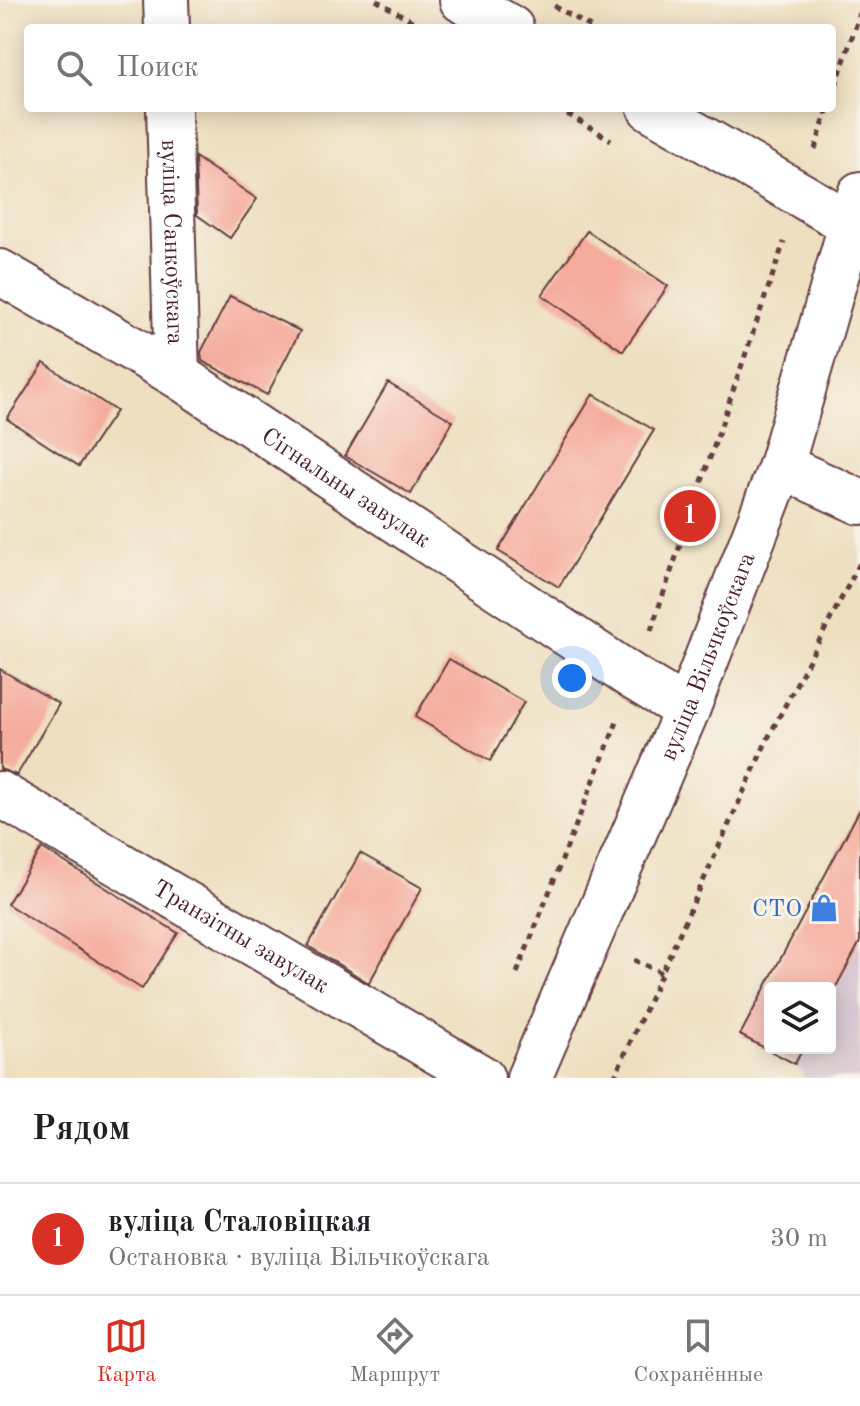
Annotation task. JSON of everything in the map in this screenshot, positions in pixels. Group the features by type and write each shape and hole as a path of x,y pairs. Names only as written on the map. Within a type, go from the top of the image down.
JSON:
{"street":[{"path":"166,0 167,24"},
{"path":"462,0 504,24"},
{"name":"вуліца Санкоўскага","path":"169,112 177,375"},
{"path":"657,112 800,194 856,209"},
{"name":"вуліца Вільчкоўскага","path":"529,1078 687,710 781,466 856,209"},
{"name":"Сігнальны завулак","path":"0,272 177,375 687,710"},
{"path":"781,466 860,502"},
{"name":"Транзітны завулак","path":"0,794 482,1078"}],"path":[{"path":"376,0 415,24"},
{"path":"543,0 585,24"},
{"path":"836,85 860,13"},
{"path":"517,973 634,678 827,112"},
{"path":"614,1078 768,738 860,563"}],"shaded area":[{"path":"860,942 860,1078 802,1078 804,1074 795,1064 800,1054 836,1054 836,987"}],"building":[{"path":"195,157 257,199 230,238 197,215"},
{"path":"587,231 668,286 623,351 542,295"},
{"path":"230,296 300,331 267,395 202,361 201,352"},
{"path":"44,363 116,411 79,466 7,419"},
{"path":"388,383 453,421 411,494 345,456"},
{"path":"593,394 654,430 559,587 498,551"},
{"path":"449,659 524,702 490,761 415,717"},
{"path":"0,669 59,704 17,775 0,769"},
{"path":"860,809 860,942 836,987 836,982 768,982"},
{"path":"42,848 178,933 142,989 7,904"},
{"path":"360,853 422,888 369,983 308,946"},
{"path":"764,990 764,1048 740,1035"},
{"path":"776,1054 800,1054 795,1064"}],"place":[{"name":"вуліца Сталовіцкая","path":"690,516"},
{"name":"СТО","path":"824,908"}]}
